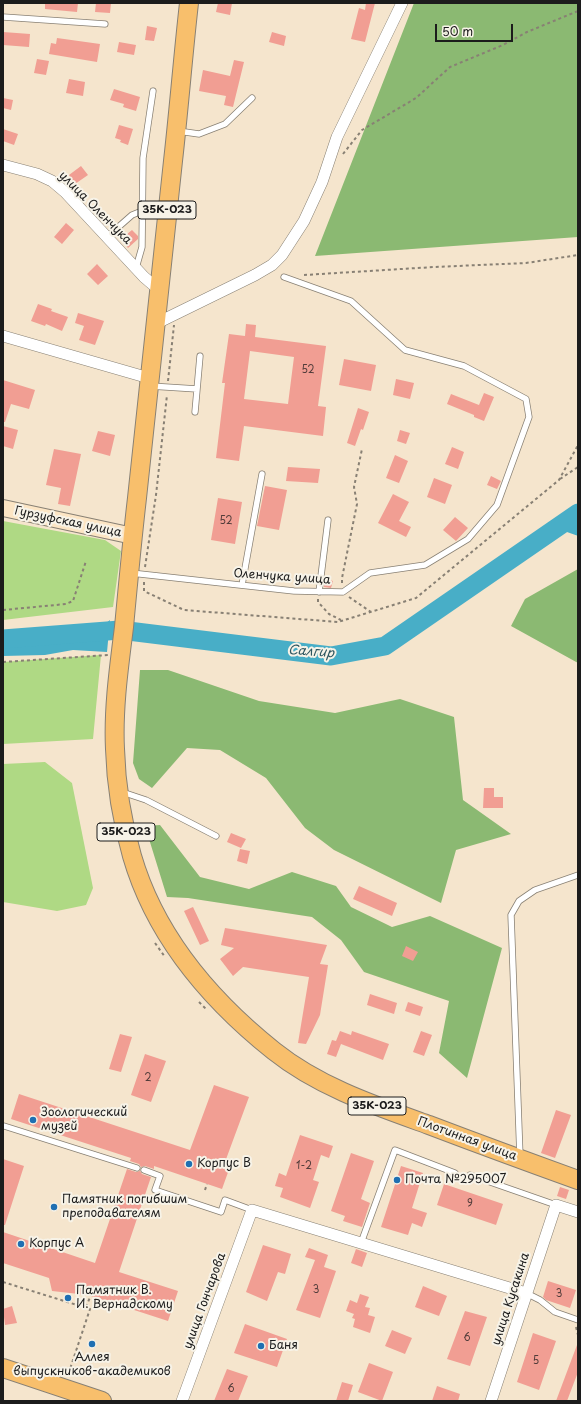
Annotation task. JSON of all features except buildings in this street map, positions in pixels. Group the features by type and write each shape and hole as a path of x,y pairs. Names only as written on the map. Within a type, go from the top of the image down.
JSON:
{"main road":[{"name":"35К-023","path":"189,3 133,536 137,574 114,659 115,745 118,791 124,826 133,859 146,894 173,945 200,991"},
{"name":"Гурзуфская улица","path":"3,508 133,536"},
{"name":"Плотинная улица","path":"200,991 241,1022 275,1052 308,1074 344,1092 384,1109 578,1180"},
{"path":"3,1368 102,1401"}],"street":[{"path":"155,324 174,313 255,275 272,265 282,255 304,221 322,182 337,137 402,3"},
{"name":"улица Оленчука","path":"3,165 37,174 52,181 158,289"},
{"path":"3,336 149,382"},
{"path":"556,1205 578,1212"},
{"name":"улица Кусакина","path":"492,1401 526,1293 556,1205"},
{"path":"252,1210 526,1293"},
{"name":"улица Гончарова","path":"182,1401 252,1210"}],"lane":[{"path":"3,17 105,24"},
{"path":"136,268 142,247 143,158 153,91"},
{"path":"175,130 199,134 225,124 252,98"},
{"path":"107,237 132,215 142,211"},
{"name":"Оленчука улица","path":"137,574 294,591 342,592 370,573 425,565 468,539 497,505 529,417 526,400 464,366 405,350 351,301 284,277"},
{"path":"195,412 200,356"},
{"path":"149,382 168,387 197,390"},
{"path":"242,585 262,474"},
{"path":"319,592 328,520"},
{"path":"118,791 146,800 216,836"},
{"path":"520,1159 511,915 519,901 535,890 578,875"},
{"path":"4,1126 137,1168"},
{"path":"361,1243 395,1150 455,1173"},
{"path":"144,1170 160,1176 155,1190 221,1212 226,1200 252,1210"},
{"path":"470,1174 556,1205"},
{"path":"526,1293 540,1300 555,1312 578,1320"}],"path":[{"path":"340,159 362,130 416,98 450,67 503,45 527,32 578,11"},
{"path":"284,277 434,267 526,264 578,255"},
{"path":"137,574 156,495 168,387 174,313"},
{"path":"362,449 354,487 357,504 342,578 342,592 371,612"},
{"path":"559,480 578,467"},
{"path":"3,610 66,604 73,601 86,561"},
{"path":"319,592 318,602 329,614 342,621"},
{"path":"3,662 38,659 114,659"},
{"path":"152,937 158,950 168,962"},
{"path":"200,991 208,1010"},
{"path":"205,1190 207,1184"},
{"path":"3,1282 90,1309 68,1376"},
{"path":"86,1308 91,1295"}],"green space":[{"path":"414,3 578,3 578,237 315,256"},
{"path":"3,521 105,540 121,551 113,607 3,620"},
{"path":"578,569 578,663 511,626 525,599"},
{"path":"101,655 93,739 3,744 3,662"},
{"path":"140,670 168,670 259,701 335,713 400,699 454,717 463,800 511,834 456,850 441,903 334,850 305,828 266,778 220,750 187,748 152,788 139,779 133,763"},
{"path":"45,762 72,783 93,888 86,905 57,911 3,902 3,764"},
{"path":"160,825 200,877 249,889 292,872 336,886 351,907 392,927 430,916 502,948 467,1078 439,1053 449,1001 364,972 341,940 312,917 188,898 167,897 145,826"}],"water":[{"path":"110,620 107,652 73,650 45,655 3,656 3,635 56,641 94,633"}],"waterway":[{"name":"Салгир","path":"3,639 120,630 331,656 385,646 578,513"},
{"path":"561,524 578,530"}],"place":[{"name":"Зоологический музей","path":"33,1120"},
{"name":"Корпус В","path":"189,1164"},
{"name":"Почта №295007","path":"397,1180"},
{"name":"Памятник погибшим преподавателям","path":"54,1207"},
{"name":"Корпус А","path":"21,1244"},
{"name":"Памятник В. И. Вернадскому","path":"68,1298"},
{"name":"Аллея выпускников-академиков","path":"92,1344"},
{"name":"Баня","path":"261,1346"}]}
